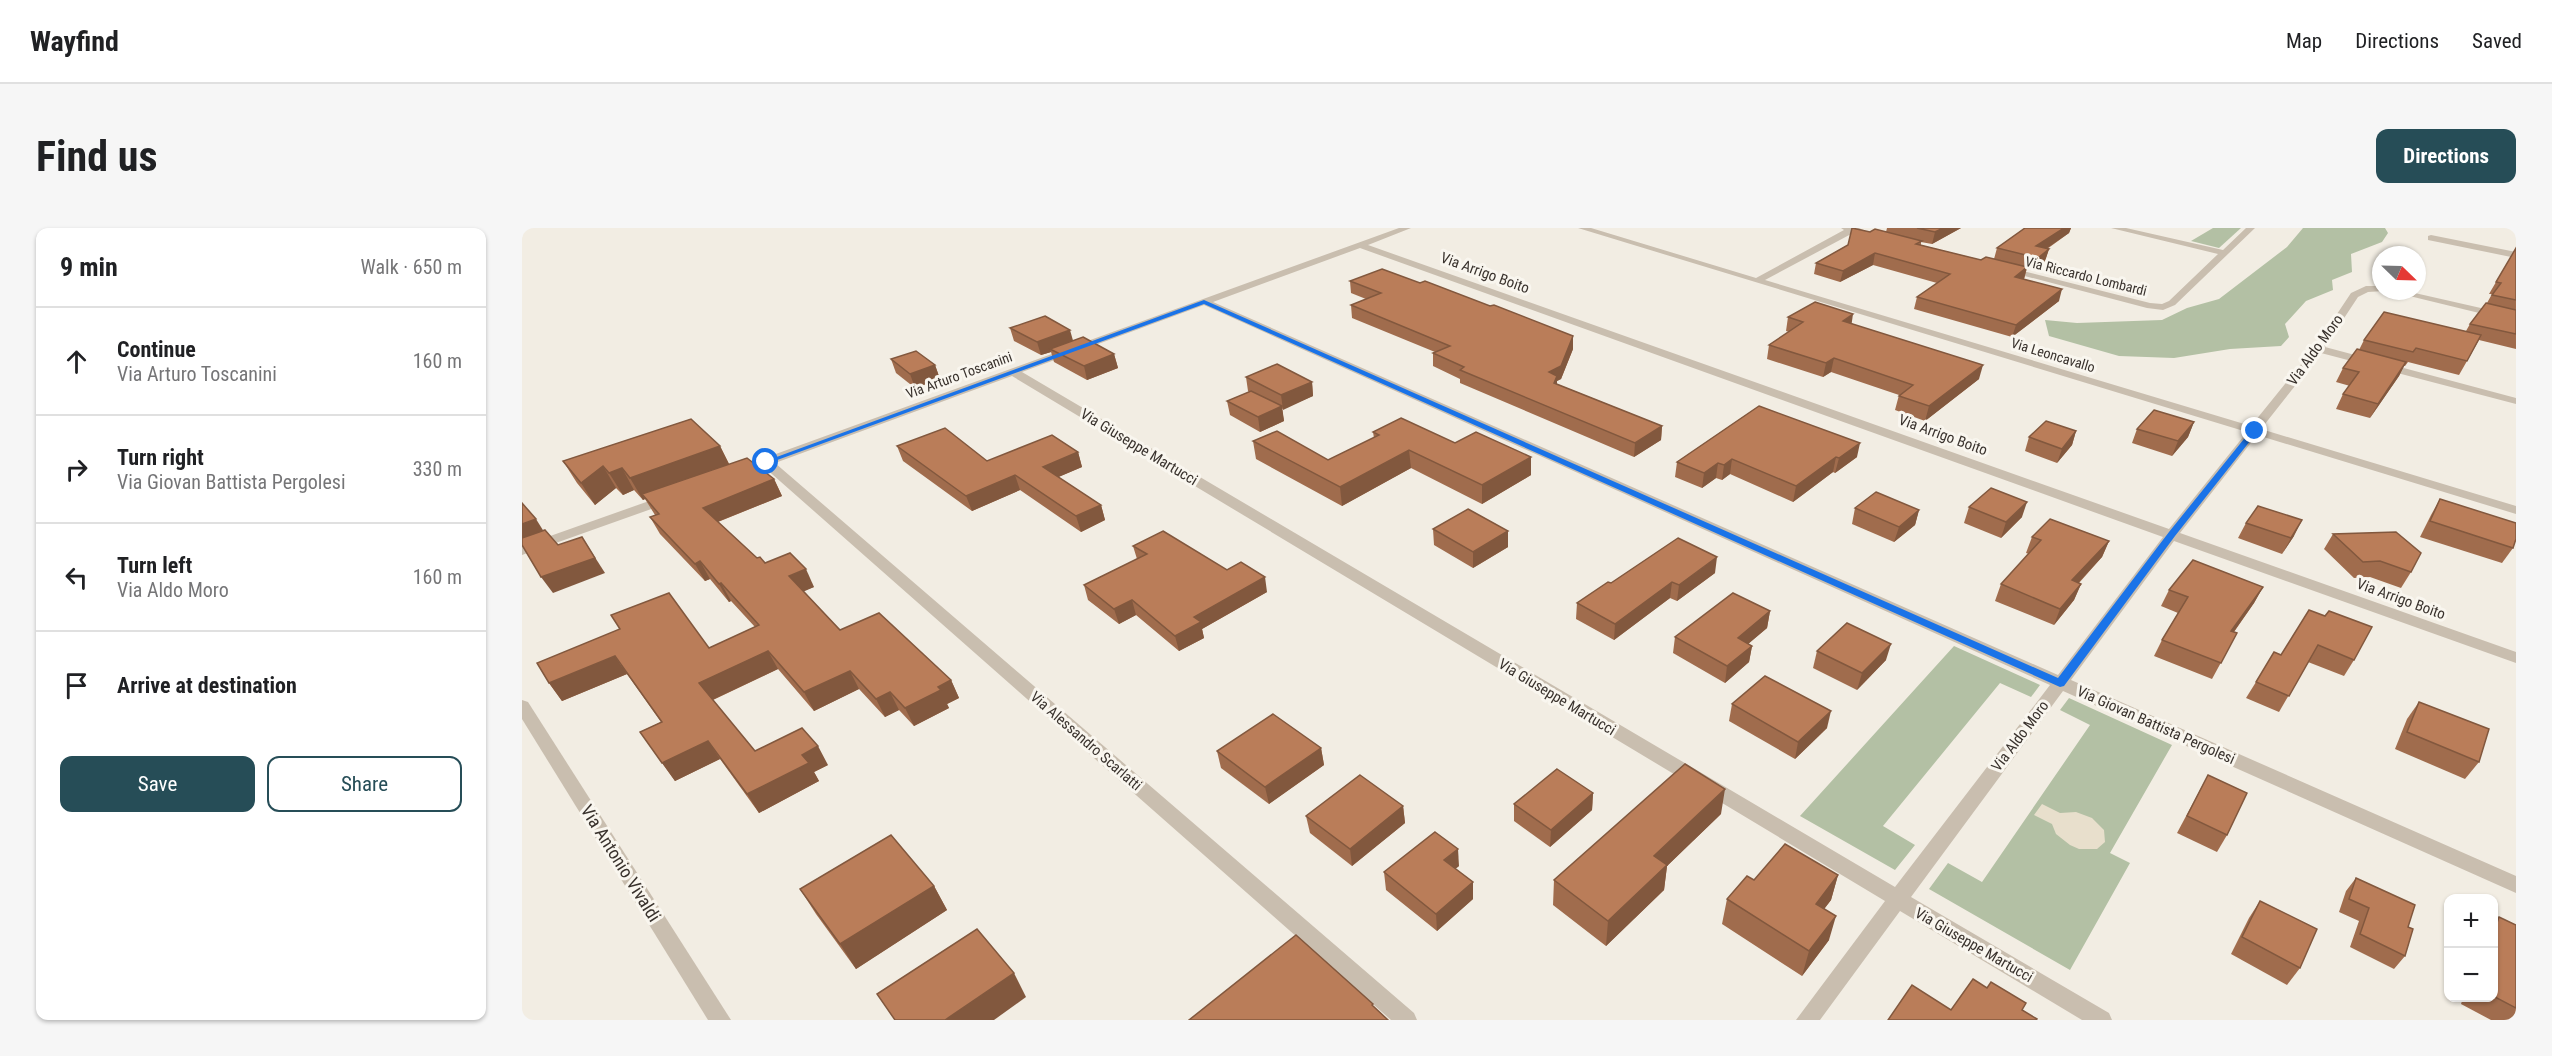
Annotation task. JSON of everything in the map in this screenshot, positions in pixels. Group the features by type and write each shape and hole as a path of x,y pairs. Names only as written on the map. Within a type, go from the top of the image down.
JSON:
{"street":[{"name":"Via Arturo Toscanini","path":"722,478 1407,228"},
{"name":"Via Leoncavallo","path":"1582,228 2516,510"},
{"path":"2115,228 2224,253"},
{"name":"Via Riccardo Lombardi","path":"2001,268 2150,306 2163,307 2172,303 2251,228"},
{"path":"1757,281 1851,229 1887,239"},
{"path":"2431,238 2516,255"},
{"name":"Via Arrigo Boito","path":"1359,245 2516,658"},
{"name":"Via Aldo Moro","path":"1808,1020 2172,534 2319,349 2354,295 2372,288"},
{"path":"2426,298 2516,318"},
{"name":"Via Giovan Battista Pergolesi","path":"1204,302 2516,885"},
{"path":"2319,349 2516,401"},
{"name":"Via Giuseppe Martucci","path":"1013,372 2101,1020"},
{"name":"Via Alessandro Scarlatti","path":"766,462 1406,1020"},
{"path":"522,551 678,494"},
{"name":"Via Antonio Vivaldi","path":"522,706 720,1020"}],"green space":[{"path":"2213,228 2241,228 2219,248 2191,241"},
{"path":"2303,228 2385,228 2388,233 2382,242 2351,254 2352,272 2332,280 2333,290 2306,301 2285,324 2289,337 2281,346 2230,349 2174,358 2119,356 2049,336 2045,320 2077,323 2162,320 2187,308 2219,299 2287,247"},
{"path":"1954,646 2040,685 2031,697 2000,683 1883,826 1915,845 1895,870 1800,816"},
{"path":"2069,698 2172,745 2110,853 2130,863 2070,970 1929,889 1948,863 1982,882 2090,725 2060,710"}],"shaded area":[{"path":"2042,804 2060,813 2076,812 2092,818 2104,830 2105,842 2097,849 2079,849 2070,845 2056,834 2052,824 2034,815"}],"building":[{"path":"1852,228 1870,232 1875,229 1922,241 1916,244 1981,260 1986,257 2027,267 2015,277 2062,289 2016,325 1917,297 1950,274 1875,253 1843,271 1816,263 1848,245"},
{"path":"1917,228 1943,228 1935,232"},
{"path":"2025,228 2064,228 2036,246 2049,249 2038,258 1997,248"},
{"path":"2516,248 2516,300 2492,295 2501,283 2496,282"},
{"path":"1382,269 1420,283 1425,281 1490,306 1494,305 1573,336 1561,366 1549,372 1557,376 1554,383 1662,426 1635,443 1460,370 1464,367 1433,353 1450,346 1351,305 1381,293 1350,281"},
{"path":"1815,302 1853,314 1843,321 1983,365 1929,406 1899,396 1913,385 1834,358 1826,363 1769,345 1803,322 1788,317"},
{"path":"2486,303 2516,310 2516,334 2470,324"},
{"path":"2384,312 2481,335 2467,361 2416,348 2413,352 2364,340"},
{"path":"1045,316 1070,330 1037,342 1010,328"},
{"path":"1083,337 1114,354 1084,366 1050,349"},
{"path":"2357,349 2406,362 2378,404 2343,394 2359,372 2343,368"},
{"path":"916,351 935,365 910,374 891,359"},
{"path":"1277,364 1312,382 1281,395 1246,377"},
{"path":"1251,391 1282,406 1258,417 1227,401"},
{"path":"1759,406 1860,443 1796,486 1732,459 1724,465 1718,463 1704,473 1677,462"},
{"path":"2154,410 2194,422 2178,441 2137,429"},
{"path":"1401,418 1455,443 1476,432 1531,457 1482,485 1409,450 1340,487 1253,441 1277,431 1328,460 1379,435 1373,432"},
{"path":"691,419 720,446 630,478 622,468 609,473 603,466 581,483 563,461"},
{"path":"2046,421 2076,431 2062,449 2029,437"},
{"path":"945,428 987,461 1052,435 1078,452 1043,467 1101,505 1076,516 1015,475 966,496 897,446"},
{"path":"747,458 774,479 703,508 765,563 790,553 806,569 789,576 840,630 879,613 951,680 938,687 941,690 905,708 890,692 876,699 850,671 804,692 768,651 699,683 755,751 802,728 818,746 802,755 809,763 747,794 708,741 662,763 640,732 662,722 615,656 549,683 537,663 620,629 611,615 669,593 709,648 759,625 700,561 695,564 650,517 659,514 642,494"},
{"path":"1991,488 2027,502 2006,522 1969,507"},
{"path":"1876,492 1919,510 1899,527 1855,508"},
{"path":"2440,499 2516,523 2516,539 2513,548 2430,521"},
{"path":"522,503 536,519 522,524"},
{"path":"2258,506 2302,520 2291,538 2246,523"},
{"path":"1468,509 1508,531 1473,552 1433,529"},
{"path":"2050,519 2109,541 2072,580 2081,584 2060,609 2001,584 2041,540 2032,537"},
{"path":"545,530 558,545 582,537 595,558 541,577 522,545 522,538"},
{"path":"1163,531 1227,570 1241,562 1265,577 1194,617 1201,622 1175,636 1132,600 1114,609 1084,585 1147,554 1133,546"},
{"path":"2396,532 2421,553 2411,572 2380,561 2363,562 2333,534"},
{"path":"1678,538 1717,557 1679,585 1672,582 1615,624 1577,603 1608,582 1611,583"},
{"path":"2193,560 2263,587 2231,631 2237,633 2221,663 2162,640 2188,597 2169,590"},
{"path":"1733,593 1770,611 1738,638 1752,646 1727,666 1675,637"},
{"path":"2309,610 2325,616 2329,611 2372,627 2354,660 2318,645 2289,696 2256,682 2274,652 2281,655"},
{"path":"1847,623 1891,644 1862,673 1817,651"},
{"path":"1765,676 1831,711 1798,742 1732,704"},
{"path":"2419,702 2489,729 2479,762 2407,732"},
{"path":"1273,714 1321,748 1265,787 1217,751"},
{"path":"1685,764 1725,789 1654,856 1667,865 1608,921 1554,880"},
{"path":"1557,769 1593,793 1551,830 1514,804"},
{"path":"1360,775 1403,806 1350,849 1306,816"},
{"path":"2208,775 2247,793 2227,835 2187,816"},
{"path":"1435,832 1458,849 1444,860 1473,882 1436,914 1384,872"},
{"path":"891,835 934,886 840,944 800,889"},
{"path":"1785,844 1838,875 1816,904 1836,916 1809,951 1727,899 1747,876 1754,880"},
{"path":"2356,878 2415,905 2408,927 2413,929 2405,956 2360,934 2369,908 2349,899"},
{"path":"2260,901 2317,929 2300,968 2242,937"},
{"path":"2499,917 2516,925 2516,1008 2498,999"},
{"path":"977,929 1014,973 945,1020 895,1020 877,994"},
{"path":"1296,935 1388,1020 1189,1020"},
{"path":"1973,979 1987,988 1991,982 2026,1003 2022,1010 2037,1019 1888,1020 1912,985 1951,1010"}],"route":[{"path":"766,462 1204,302 2060,683 2172,534 2255,431"}]}
